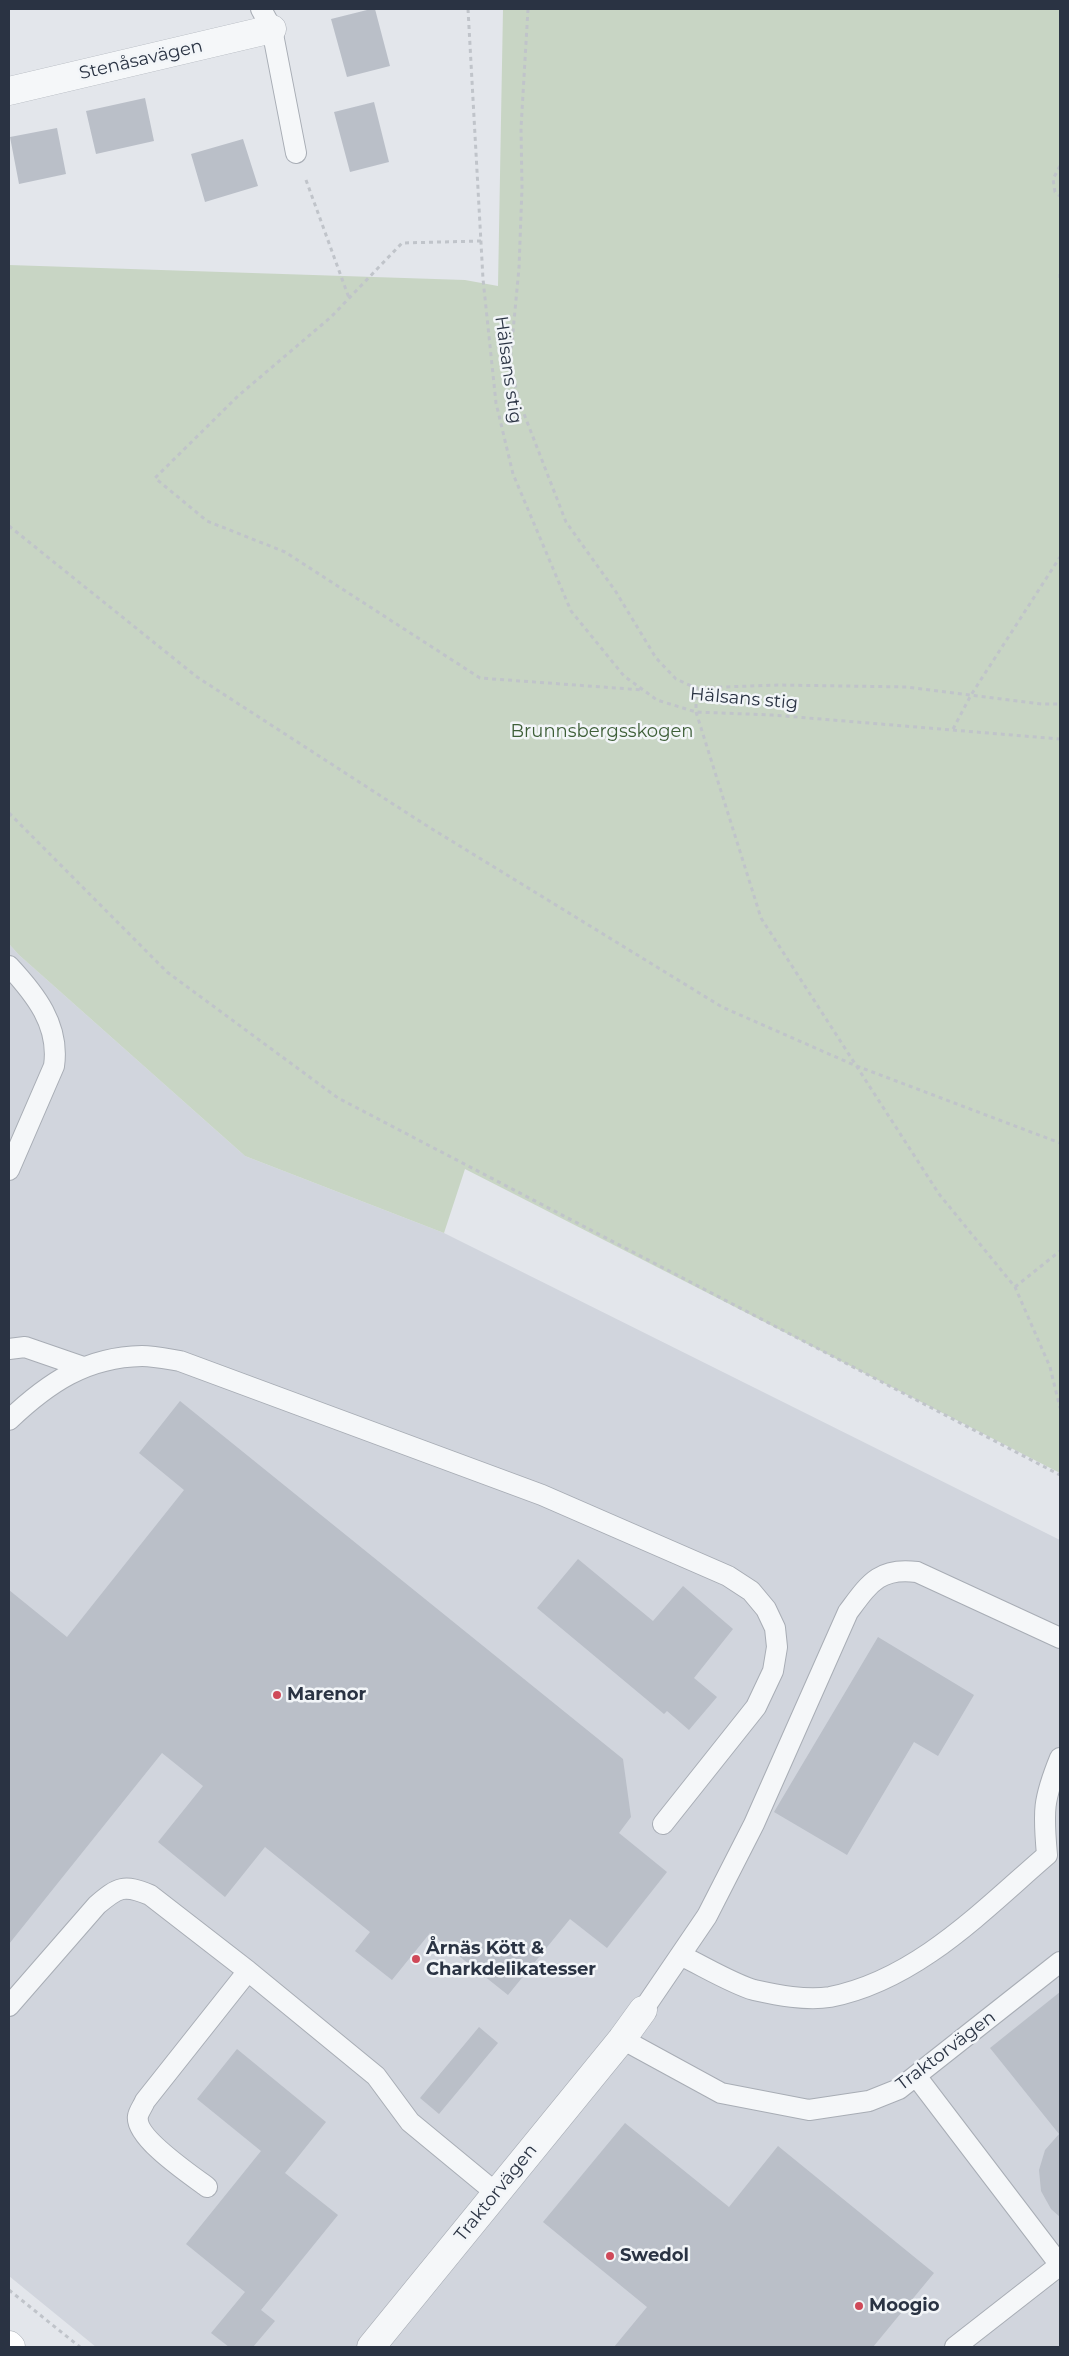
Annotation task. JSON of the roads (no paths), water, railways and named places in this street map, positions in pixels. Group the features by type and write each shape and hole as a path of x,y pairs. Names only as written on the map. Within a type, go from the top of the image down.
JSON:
{"street":[{"name":"Stenåsavägen","path":"9,92 267,19"},
{"name":"Traktorvägen","path":"371,2347 622,2039 643,2010"}],"lane":[{"path":"267,19 296,153"},
{"path":"9,966 23,981 44,1012 54,1038 56,1052 54,1066 9,1170"},
{"path":"9,1349 25,1347 83,1367"},
{"path":"9,1420 58,1380 83,1367 118,1358 135,1357 180,1361 542,1495 728,1576 751,1592 766,1609 775,1628 777,1647 772,1671 756,1707 663,1824"},
{"path":"643,2010 682,1956 707,1916 754,1824 848,1612 868,1585 880,1576 900,1570 917,1572 1060,1638"},
{"path":"682,1956 752,1989 788,1997 828,1997 864,1987 907,1967 951,1937 1047,1855 1043,1813 1047,1789 1060,1758"},
{"path":"9,2006 97,1905 114,1891 133,1887 150,1895 248,1971 376,2076 410,2122 496,2193"},
{"name":"Traktorvägen","path":"622,2039 720,2094 808,2110 869,2101 899,2089 1060,1962"},
{"path":"207,2188 151,2142 141,2130 138,2117 145,2101 248,1971"},
{"path":"916,2076 1060,2265 955,2347"}],"place":[{"name":"Marenor","path":"277,1695"},
{"name":"Årnäs Kött & Charkdelikatesser","path":"416,1959"},
{"name":"Swedol","path":"610,2256"},
{"name":"Moogio","path":"859,2306"}],"park label":[{"name":"Brunnsbergsskogen","path":"602,732"}]}
